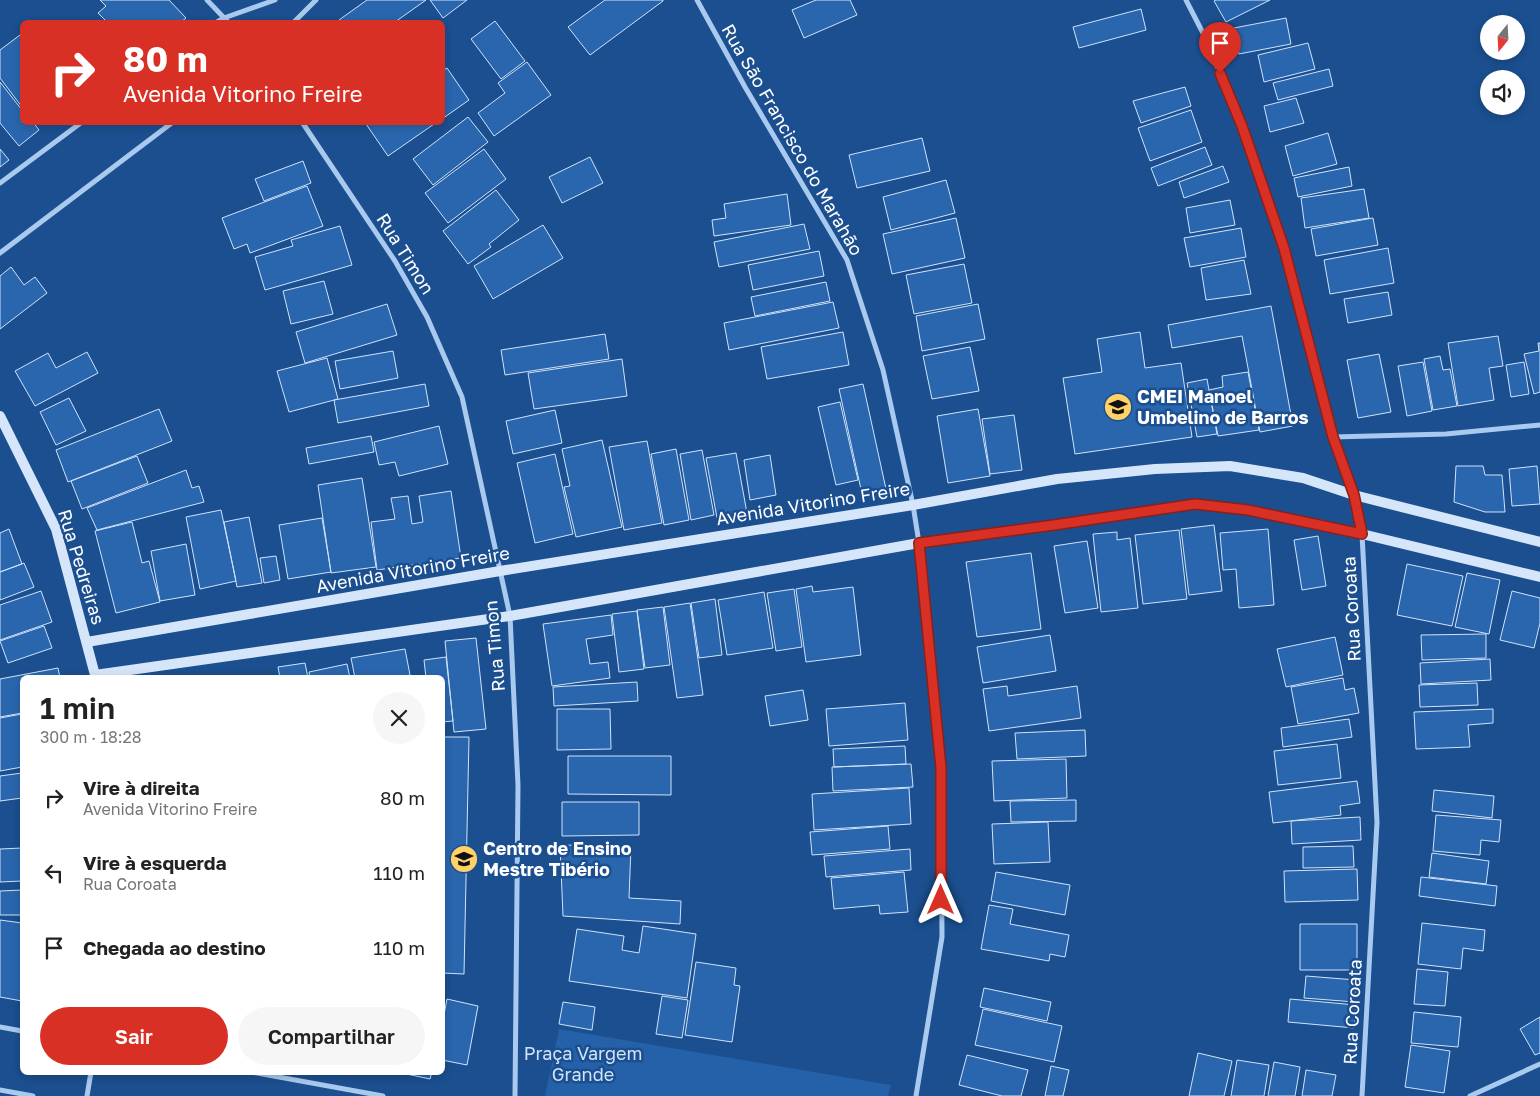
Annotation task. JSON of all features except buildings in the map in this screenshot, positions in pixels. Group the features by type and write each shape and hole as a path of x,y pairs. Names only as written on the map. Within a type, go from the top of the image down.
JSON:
{"street":[{"path":"207,0 224,18"},
{"path":"220,20 275,0"},
{"path":"296,20 316,0"},
{"name":"Rua São Francisco do Marahão","path":"697,0 745,87 847,260 883,370 913,505 919,543 941,768 942,937 916,1096"},
{"name":"Rua Coroata","path":"1186,0 1205,38 1242,126 1284,248 1333,437 1354,495 1362,534 1377,822 1362,1096"},
{"path":"0,183 78,125"},
{"path":"0,253 169,125"},
{"name":"Rua Timon","path":"304,125 396,261 427,317 462,397 510,616 518,785 515,1096"},
{"name":"Rua Pedreiras","path":"0,416 56,529 95,675"},
{"path":"1333,437 1446,434 1540,425"},
{"name":"Avenida Vitorino Freire","path":"87,642 500,571 913,505 1058,479 1155,469 1230,466 1303,478 1354,495 1540,542"},
{"path":"102,675 510,616 919,543 1195,504 1248,510 1362,534 1540,577"},
{"path":"0,1027 20,1032"},
{"path":"1470,1096 1540,1064"},
{"path":"87,1096 90,1075"},
{"path":"268,1075 383,1096"},
{"path":"0,1090 33,1096"}],"green space":[{"name":"Praça Vargem Grande","path":"559,1029 891,1085 888,1096 545,1096"}],"place":[{"name":"CMEI Manoel Umbelino de Barros","path":"1118,407"},
{"name":"Centro de Ensino Mestre Tibério","path":"464,859"}],"route":[{"path":"941,900 941,768 919,543 1195,504 1248,510 1362,534 1354,495 1333,437 1284,248 1242,126 1220,73"}]}
